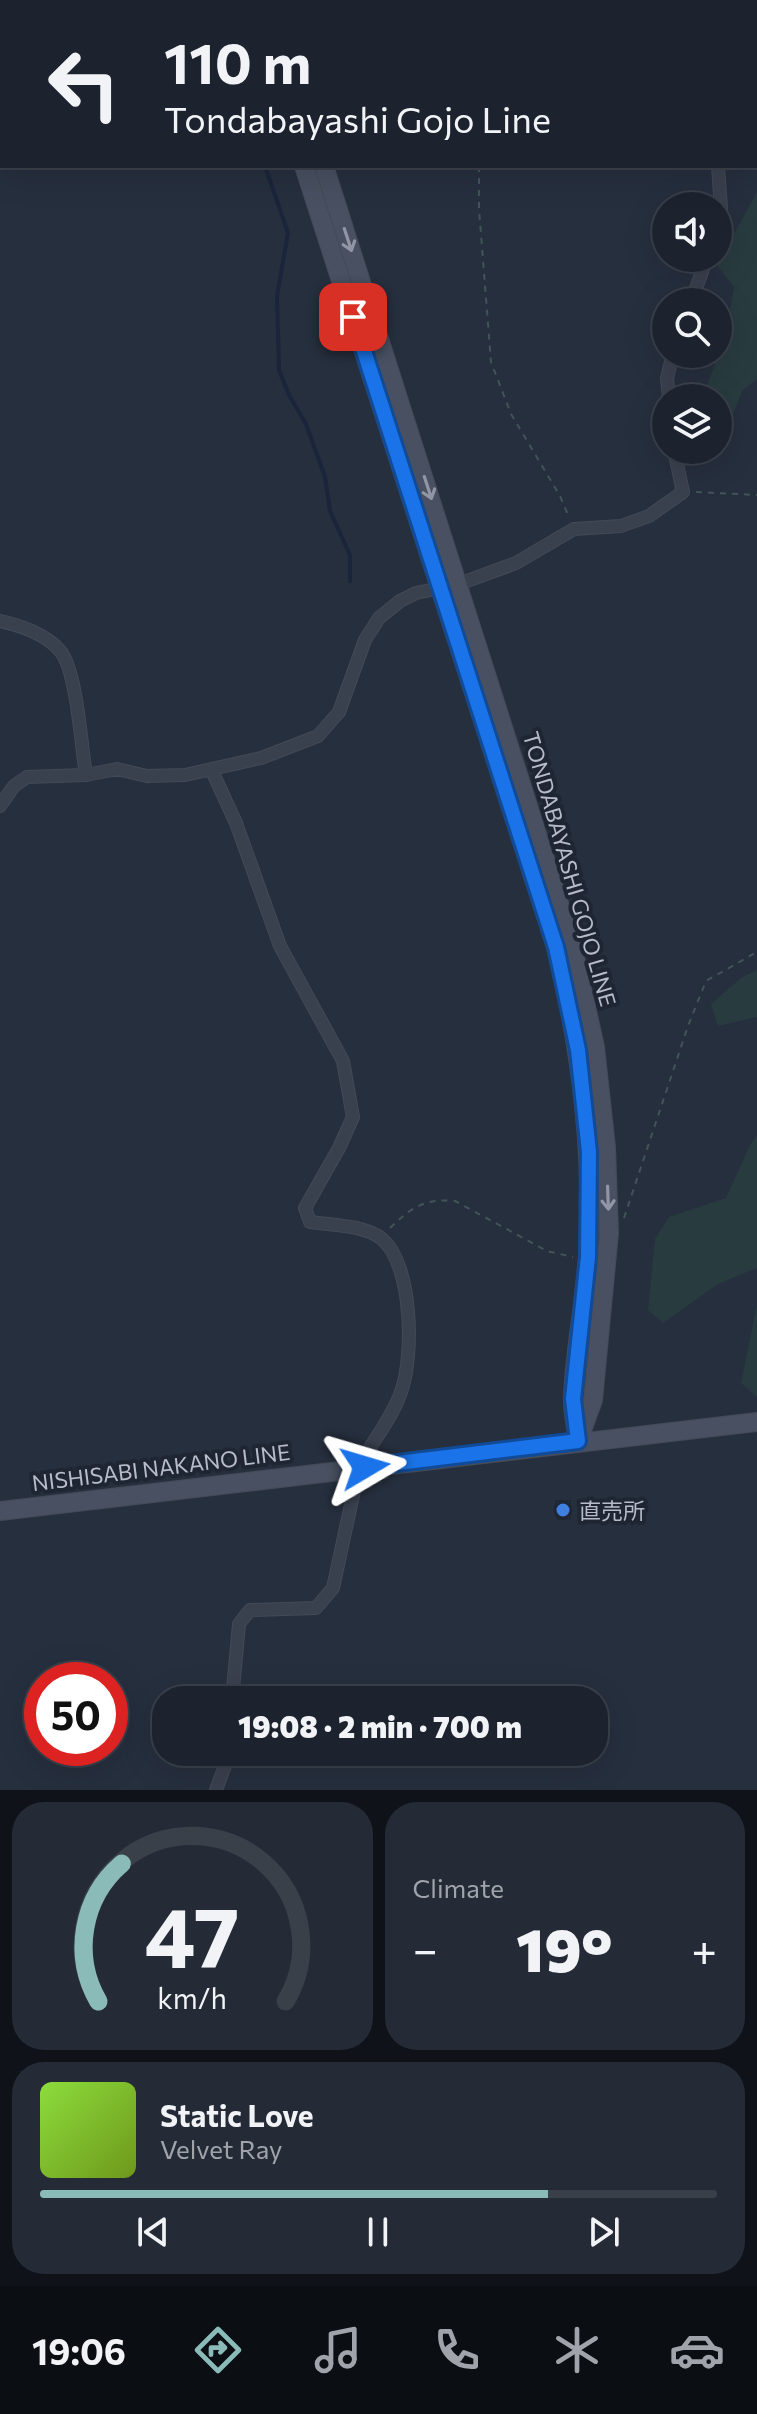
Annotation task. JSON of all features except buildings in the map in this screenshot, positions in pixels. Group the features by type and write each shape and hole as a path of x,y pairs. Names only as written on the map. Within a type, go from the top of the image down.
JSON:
{"main road":[{"name":"TONDABAYASHI GOJO LINE","path":"305,168 556,947 569,999 589,1152 588,1257 573,1399 578,1441"},
{"name":"TONDABAYASHI GOJO LINE","path":"325,168 459,584 572,944 585,995 595,1047 606,1147 609,1233 593,1400 578,1441"},
{"name":"NISHISABI NAKANO LINE","path":"0,1511 757,1422"}],"street":[{"path":"718,168 720,192"},
{"path":"0,806 14,786 27,777 86,775 117,769 147,776 185,775 261,758 318,736 339,712 365,640 379,618 400,601 416,593 459,584 516,563 574,529 621,526 649,516 683,492 677,464"},
{"path":"0,621 46,638 60,651 69,667 86,775"},
{"path":"212,771 236,823 280,946 343,1061 353,1117 305,1208 310,1222 357,1229 381,1238 398,1259 405,1278 407,1361 401,1392 368,1451 355,1486 333,1588 316,1608 250,1610 239,1624 233,1686"},
{"path":"216,1790 225,1766"}],"path":[{"path":"479,168 479,209 491,362 511,414 560,496 574,529"},
{"path":"683,492 757,495"},
{"path":"609,1233 625,1216 706,981 757,952"},
{"path":"381,1238 411,1207 443,1200 455,1201 547,1251 588,1257"}],"green space":[{"path":"757,192 757,379 742,391 732,417 732,384 707,384 713,368 732,368 734,287 722,272 732,272 732,238"},
{"path":"757,970 757,1017 718,1026 711,1004 741,978"},
{"path":"757,1135 757,1268 718,1284 663,1323 648,1310 655,1239 669,1217 726,1198"},
{"path":"757,1304 757,1397 741,1383"}],"waterway":[{"path":"266,168 288,233 277,296 279,370 306,424 325,477 330,511 350,555 350,581"}],"place":[{"name":"直売所","path":"563,1510"}],"route":[{"path":"353,317 556,947 578,1050 589,1152 588,1257 573,1399 578,1441 365,1467"}]}
